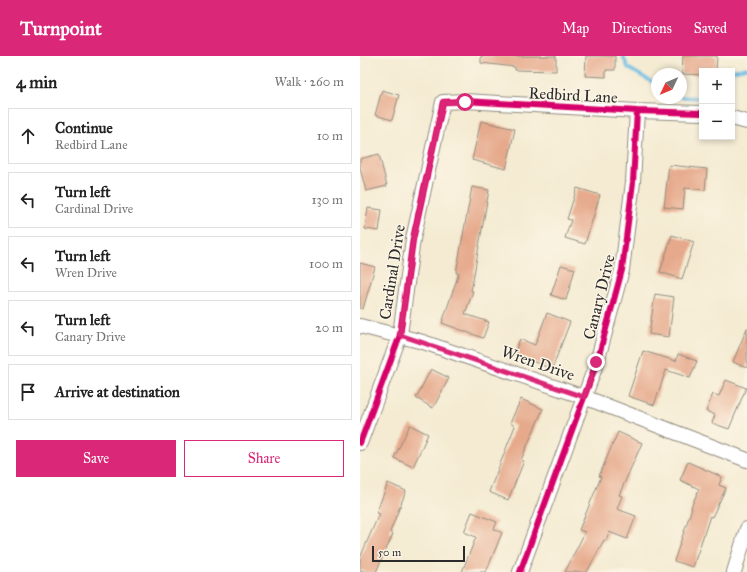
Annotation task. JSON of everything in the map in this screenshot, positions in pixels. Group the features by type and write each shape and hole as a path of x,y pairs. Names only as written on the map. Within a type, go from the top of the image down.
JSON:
{"street":[{"name":"Redbird Lane","path":"443,102 699,113"},
{"name":"Cardinal Drive","path":"360,443 400,335 413,239 443,102"},
{"name":"Canary Drive","path":"520,572 596,362 622,270 633,182 637,111"},
{"path":"735,119 747,122"},
{"name":"Wren Drive","path":"360,326 400,335 584,397 747,460"},
{"path":"734,572 747,529"}],"building":[{"path":"481,56 556,56 556,71 515,70 515,67 481,63"},
{"path":"586,56 615,56 615,70 606,70 606,77 585,76"},
{"path":"683,56 717,56 716,68 699,68 699,75 687,74 687,68 682,68"},
{"path":"382,90 399,95 392,120 375,115"},
{"path":"481,121 515,129 506,169 472,160"},
{"path":"379,154 387,186 366,191 360,168 360,159"},
{"path":"669,165 707,169 705,190 685,188 683,209 664,207"},
{"path":"472,187 489,190 471,291 473,291 465,314 489,322 483,338 442,323 459,273 456,273"},
{"path":"577,188 600,195 585,244 565,238 571,220 567,219"},
{"path":"368,208 382,210 379,231 365,229"},
{"path":"672,235 694,242 682,279 660,272"},
{"path":"360,263 375,267 363,309 360,308"},
{"path":"561,265 575,269 566,300 551,295"},
{"path":"655,294 674,297 669,337 649,334"},
{"path":"547,313 570,322 552,369 514,354 520,339 535,345"},
{"path":"747,328 747,368 733,362"},
{"path":"643,351 676,361 678,354 697,361 690,378 666,370 654,405 628,396"},
{"path":"431,369 449,378 433,408 416,398"},
{"path":"726,380 746,388 729,429 712,423 715,415 706,411 713,394 719,396"},
{"path":"521,399 543,409 521,460 524,461 508,500 489,492 515,426 510,423"},
{"path":"410,425 428,434 413,467 394,458"},
{"path":"618,432 642,443 619,495 622,496 617,509 636,516 627,539 609,532 606,541 604,540 587,572 565,572 585,532 579,530 601,477 599,476"},
{"path":"688,462 722,477 719,485 726,488 712,517 710,516 693,567 674,561 692,508 691,507 699,489 680,480"},
{"path":"388,483 406,491 390,532 393,534 376,572 366,572 360,570 360,558 379,514 376,513"},
{"path":"472,512 497,522 494,529 502,533 486,572 462,572 476,537 464,532"}],"waterway":[{"path":"623,56 628,68 651,81"},
{"path":"735,70 747,68"},
{"path":"687,97 699,98"}],"cycle path":[{"path":"360,443 400,335 413,239 443,102 465,101 637,111 699,113"},
{"path":"520,572 597,362 622,270 633,182 637,111"}],"route":[{"path":"465,102 443,102 413,239 400,335 584,397 596,362"}]}
